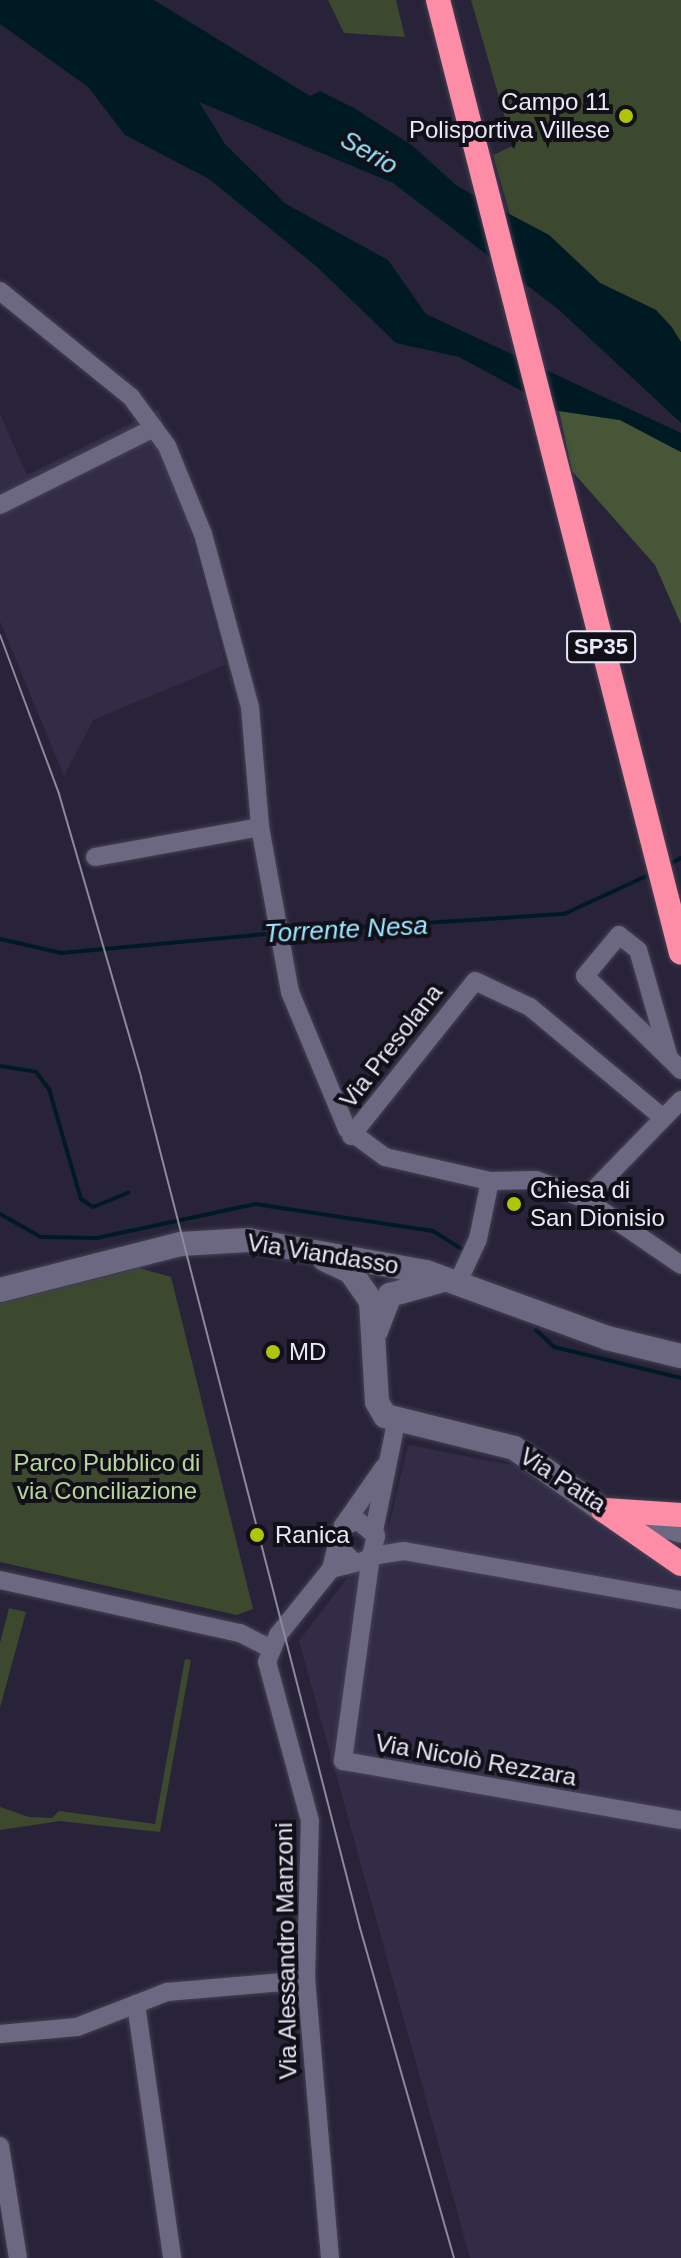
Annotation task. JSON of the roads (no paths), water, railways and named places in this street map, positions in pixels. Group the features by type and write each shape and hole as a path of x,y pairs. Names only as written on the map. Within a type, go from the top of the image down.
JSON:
{"highway":[{"name":"SP35","path":"438,0 681,953"},
{"path":"603,1510 681,1515"},
{"path":"603,1510 681,1564"}],"street":[{"path":"0,291 131,397 154,428 203,534 250,707 260,827 281,956 351,1136 385,1157 490,1181 536,1180 585,1199 681,1265"},
{"path":"0,505 154,428"},
{"path":"95,857 260,827"},
{"path":"619,935 638,950 675,1064 585,976 619,935"},
{"name":"Via Presolana","path":"351,1136 475,981 530,1007 662,1117"},
{"path":"585,1199 681,1100"},
{"path":"380,1298 423,1282 458,1282 478,1239 490,1181"},
{"name":"Via Viandasso","path":"0,1290 181,1244 280,1244 387,1263 458,1282 607,1338 681,1356"},
{"path":"280,1244 350,1271 380,1298"},
{"path":"387,1263 375,1341 377,1402 396,1423"},
{"name":"Via Nicolò Rezzara","path":"396,1423 375,1533 361,1560 365,1584 343,1761 681,1820"},
{"name":"Via Patta","path":"396,1423 514,1448 603,1510 681,1534"},
{"path":"0,1580 240,1633 269,1648 331,1569 343,1526 387,1461"},
{"path":"343,1526 358,1521 404,1551 681,1600"},
{"path":"337,1545 361,1560"},
{"path":"331,1569 404,1551"},
{"name":"Via Alessandro Manzoni","path":"269,1648 310,1821 306,1980 330,2258"},
{"path":"0,2034 77,2027 167,1992 306,1980"},
{"path":"136,2004 172,2258"},
{"path":"0,2146 18,2258"}],"water":[{"name":"Serio","path":"0,0 154,0 310,96 320,91 354,108 413,146 457,186 549,235 600,283 656,310 671,326 681,342 681,423 558,309 393,183 199,102 225,144 286,204 388,260 426,314 681,433 681,452 620,420 559,411 459,357 396,343 316,266 209,179 125,135 88,87 0,24"}],"waterway":[{"name":"Torrente Nesa","path":"668,865 681,858"},
{"path":"284,932 564,914 653,873"},
{"name":"Torrente Nesa","path":"0,939 61,953 275,933"},
{"path":"0,1066 36,1072 49,1089 81,1199 93,1207 128,1193"},
{"path":"0,1214 41,1237 97,1238 255,1204 433,1231 463,1250"},
{"path":"536,1330 554,1347 681,1378"}],"tram line":[{"path":"0,635 59,794 141,1077 360,1928 454,2258"}],"place":[{"name":"Campo 11 Polisportiva Villese","path":"626,116"},
{"name":"Chiesa di San Dionisio","path":"514,1204"},
{"name":"MD","path":"273,1352"},
{"name":"Ranica","path":"257,1535"}],"park label":[{"name":"Parco Pubblico di via Conciliazione","path":"107,1477"}]}
